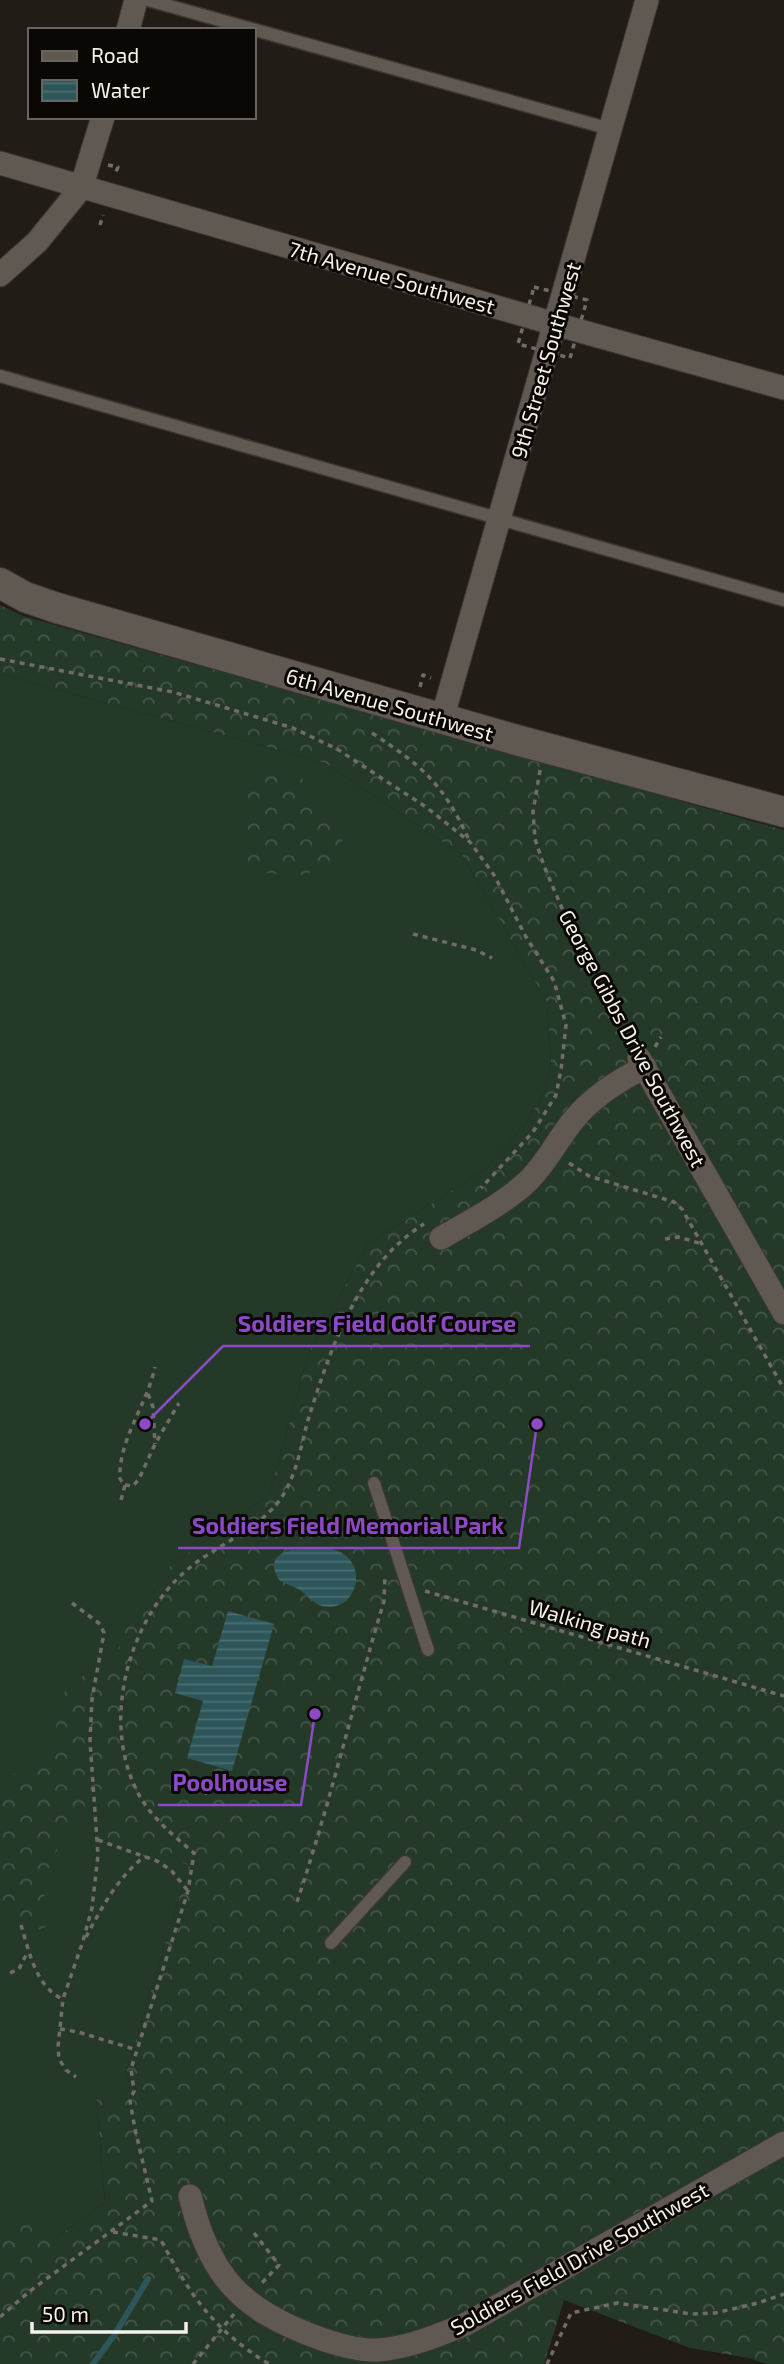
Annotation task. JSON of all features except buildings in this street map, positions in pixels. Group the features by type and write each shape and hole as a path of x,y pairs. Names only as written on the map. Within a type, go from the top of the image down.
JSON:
{"street":[{"path":"129,28 136,0"},
{"name":"9th Street Southwest","path":"442,719 647,0"},
{"path":"0,275 37,242 81,188 102,119"},
{"name":"7th Avenue Southwest","path":"0,163 784,388"},
{"name":"6th Avenue Southwest","path":"0,583 25,597 57,608 545,748 784,812"},
{"path":"441,1238 512,1194 543,1165 576,1117 593,1100 642,1062"},
{"name":"George Gibbs Drive Southwest","path":"642,1062 784,1313"},
{"name":"Soldiers Field Drive Southwest","path":"190,2196 206,2246 218,2269 235,2291 253,2306 301,2331 354,2348 380,2350 433,2337 466,2324 784,2143"}],"lane":[{"path":"148,0 248,28"},
{"path":"256,30 610,129"},
{"path":"0,376 784,600"},
{"path":"374,1483 428,1650"},
{"path":"331,1943 405,1862"}],"path":[{"path":"0,659 173,692 293,729 337,749 426,807 470,842"},
{"path":"372,733 415,761 437,784 458,816 470,842 494,875 526,937 554,981 566,1025 556,1095 533,1132 505,1165"},
{"name":"George Gibbs Drive Southwest","path":"545,748 533,812 535,839 567,920 642,1062"},
{"path":"413,934 475,950 492,958"},
{"path":"553,1150 589,1176 674,1202 682,1209 784,1389"},
{"path":"665,1239 679,1237 702,1244"},
{"path":"0,2316 152,2202 130,2101 134,2091 131,2069 188,1891 194,1853 158,1822 138,1793 127,1768 119,1712 129,1665 139,1637 170,1587 188,1569 231,1541 279,1503 289,1484 323,1376 349,1311 368,1279 401,1242"},
{"path":"155,1367 152,1383 123,1452 120,1479 125,1485 133,1486 139,1479 155,1444 179,1403"},
{"path":"147,1392 153,1407 155,1444"},
{"path":"121,1500 125,1485"},
{"path":"298,1902 384,1601 384,1569"},
{"name":"Walking path","path":"406,1586 784,1696"},
{"path":"72,1603 100,1624 104,1633 92,1699 90,1741 97,1840 92,1908 64,1998 59,2059 75,2077"},
{"path":"97,1840 145,1856 171,1870 188,1891"},
{"path":"83,1941 118,1884 132,1866 145,1856"},
{"path":"22,1925 43,1984 52,1994 64,1998"},
{"path":"10,1973 19,1969 29,1949"},
{"path":"61,2029 137,2050"},
{"path":"113,2232 161,2240 185,2282 221,2329 245,2350 269,2364"},
{"path":"254,2232 279,2264"},
{"path":"547,2364 572,2313 617,2303 691,2314 715,2313 784,2294"},
{"path":"193,2364 221,2329"}],"green space":[{"path":"0,605 23,616 784,830 784,2364 767,2364 749,2358 690,2348 564,2300 544,2364 0,2364 0,2230 31,2224 61,2234 105,2202 96,2095 130,2090 127,2070 189,1865 103,1837 103,1787 76,1821 53,1858 45,1885 48,1917 45,1928 33,1931 0,1916 0,1778 21,1772 49,1754 66,1687 86,1674 108,1677 129,1619 167,1568 269,1495 309,1352 368,1244 486,1169 524,1126 544,1093 551,1061 547,1002 462,855 325,763 0,674"},
{"path":"0,674 325,763 462,855 547,1002 551,1061 544,1093 524,1126 486,1169 368,1244 309,1352 269,1495 167,1568 189,1865 127,2070 130,2090 96,2096 105,2202 0,2278"},
{"path":"264,774 300,775 330,826 344,843 333,866 297,876 267,873 241,857 246,788"}],"water":[{"path":"319,1548 337,1551 348,1558 355,1568 353,1591 346,1601 336,1606 316,1603 300,1590 280,1581 275,1570 274,1562 284,1553"},
{"path":"228,1611 274,1624 232,1771 187,1758 203,1701 175,1693 184,1659 212,1666"}],"waterway":[{"path":"93,2364 115,2334 148,2279"}],"place":[{"name":"Soldiers Field Golf Course","path":"145,1424"},
{"name":"Soldiers Field Memorial Park","path":"537,1424"},
{"name":"Poolhouse","path":"315,1714"}]}
